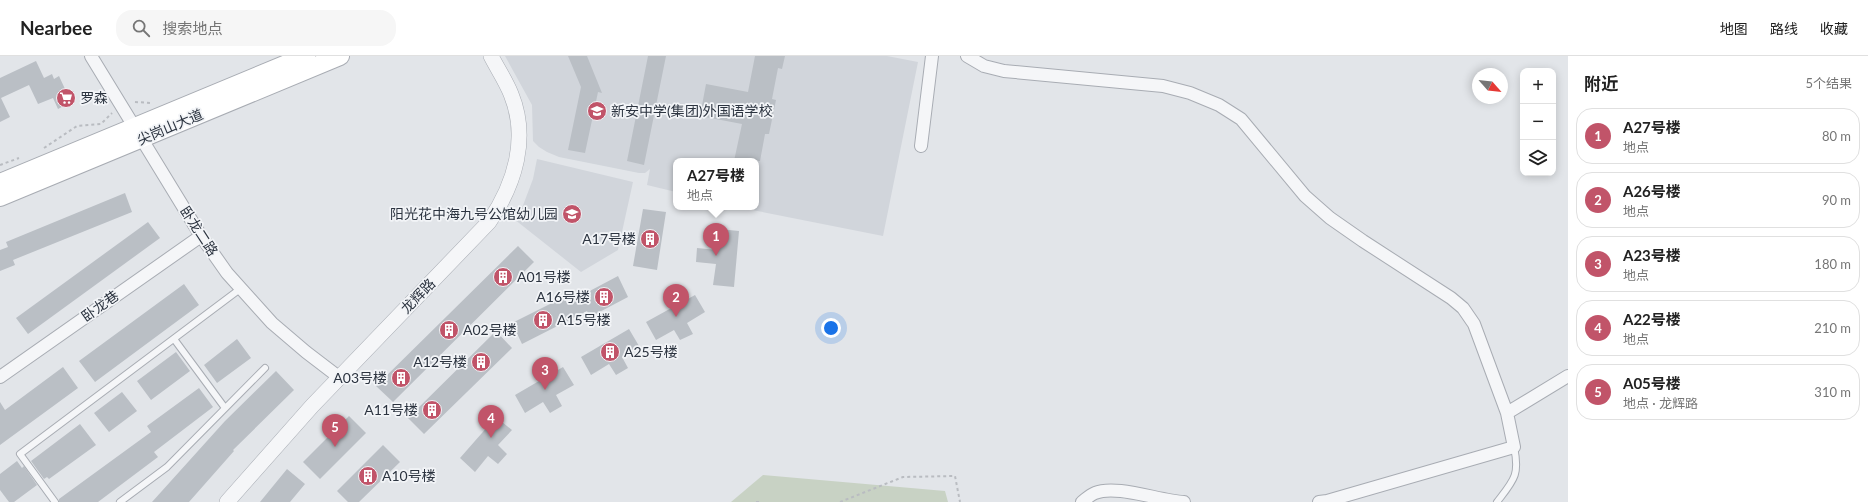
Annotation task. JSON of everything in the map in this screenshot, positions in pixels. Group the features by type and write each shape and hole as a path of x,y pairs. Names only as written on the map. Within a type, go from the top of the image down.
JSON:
{"main road":[{"name":"尖岗山大道","path":"0,197 306,56"},
{"name":"尖岗山大道","path":"0,182 138,133 340,56"}],"street":[{"name":"卧龙二路","path":"91,56 200,236 240,289 288,338 340,378"},
{"name":"龙辉路","path":"227,502 312,406 489,222 500,206 509,188 515,170 519,131 511,94 491,56"},
{"path":"921,146 932,56"},
{"path":"967,56 984,66 1004,71 1163,86 1190,93 1219,105 1241,119 1305,196 1330,218 1451,298 1463,308 1474,324 1507,413 1514,447 1327,501 1319,502"},
{"name":"卧龙巷","path":"0,377 200,236"},
{"path":"1507,413 1568,376"},
{"path":"1082,502 1095,493 1108,490 1146,495 1171,502 1184,502"}],"lane":[{"path":"55,502 20,454 240,289"},
{"path":"174,339 225,408"},
{"path":"120,502 167,467 265,368"},
{"path":"1497,502 1515,477 1518,465 1514,447"}],"path":[{"path":"40,150 50,145 77,126 101,124 112,113"},
{"path":"0,165 21,158"},
{"path":"840,502 903,478 955,476 960,502"}],"shaded area":[{"path":"505,56 887,56 918,62 883,236 752,210 759,210 759,158 673,158 673,191 647,185 650,169 645,173 639,173 559,157 547,152 533,141 532,105"},
{"name":"阳光花中海九号公馆幼儿园","path":"537,159 633,182 618,250 581,272 514,219 522,208 533,179"}],"green space":[{"path":"763,475 945,491 948,502 731,502"}],"building":[{"path":"568,56 587,56 602,93 598,92 585,153 568,150 581,87"},
{"path":"648,56 666,56 644,165 627,161"},
{"path":"755,56 785,56 782,69 778,68 772,99 776,100 769,134 765,134 760,161 759,158 735,158 742,124 700,116 706,84 748,92"},
{"path":"36,61 44,78 52,74 54,79 59,76 71,102 58,109 53,98 38,104 29,85 1,98 10,117 0,122 0,78"},
{"path":"125,193 132,212 13,260 15,265 0,271 0,250 8,247 6,242"},
{"name":"A17号楼","path":"643,209 666,212 657,270 633,266"},
{"path":"148,222 160,238 28,334 16,318"},
{"path":"719,229 739,231 734,287 713,285 716,264 696,262 697,248 717,250"},
{"path":"518,246 534,262 393,402 376,386"},
{"path":"618,276 628,297 590,317 587,311 522,344 512,323 564,297 567,303"},
{"path":"184,284 199,305 95,382 79,361"},
{"path":"695,295 705,312 687,323 693,334 680,340 674,330 656,340 646,322"},
{"name":"A25号楼","path":"629,329 639,346 622,357 628,368 616,375 609,364 591,375 581,357"},
{"path":"496,331 512,348 424,434 408,418"},
{"path":"237,339 251,358 217,383 204,365"},
{"path":"176,352 190,371 151,400 137,381"},
{"path":"63,367 78,388 0,445 0,402 5,410"},
{"path":"563,367 574,385 556,395 562,406 550,413 543,402 525,413 515,395"},
{"path":"276,371 294,390 233,450 234,451 189,502 152,502 225,421"},
{"path":"199,388 213,407 154,452 158,457 98,502 59,502 59,499 151,432 147,426"},
{"path":"122,392 137,411 109,432 94,413"},
{"path":"349,416 366,433 320,479 303,462"},
{"path":"496,417 512,430 498,445 507,454 498,464 488,456 475,472 460,458"},
{"path":"80,424 96,445 49,479 47,477 44,479 31,461"},
{"name":"A10号楼","path":"383,445 400,462 359,502 348,502 337,491"},
{"path":"17,461 22,468 24,466 37,485 14,502 9,502 0,490 0,474"},
{"path":"287,469 305,484 290,502 260,502"}],"place":[{"name":"罗森","path":"66,98"},
{"name":"新安中学(集团)外国语学校","path":"597,111"},
{"name":"阳光花中海九号公馆幼儿园","path":"572,214"},
{"name":"A17号楼","path":"650,239"},
{"name":"A27号楼","path":"716,256"},
{"name":"A01号楼","path":"503,277"},
{"name":"A16号楼","path":"604,297"},
{"name":"A26号楼","path":"676,317"},
{"name":"A15号楼","path":"543,320"},
{"name":"A02号楼","path":"449,330"},
{"name":"A25号楼","path":"610,352"},
{"name":"A12号楼","path":"481,362"},
{"name":"A03号楼","path":"401,378"},
{"name":"A23号楼","path":"545,390"},
{"name":"A11号楼","path":"432,410"},
{"name":"A22号楼","path":"491,438"},
{"name":"A05号楼","path":"335,447"},
{"name":"A10号楼","path":"368,476"}]}
